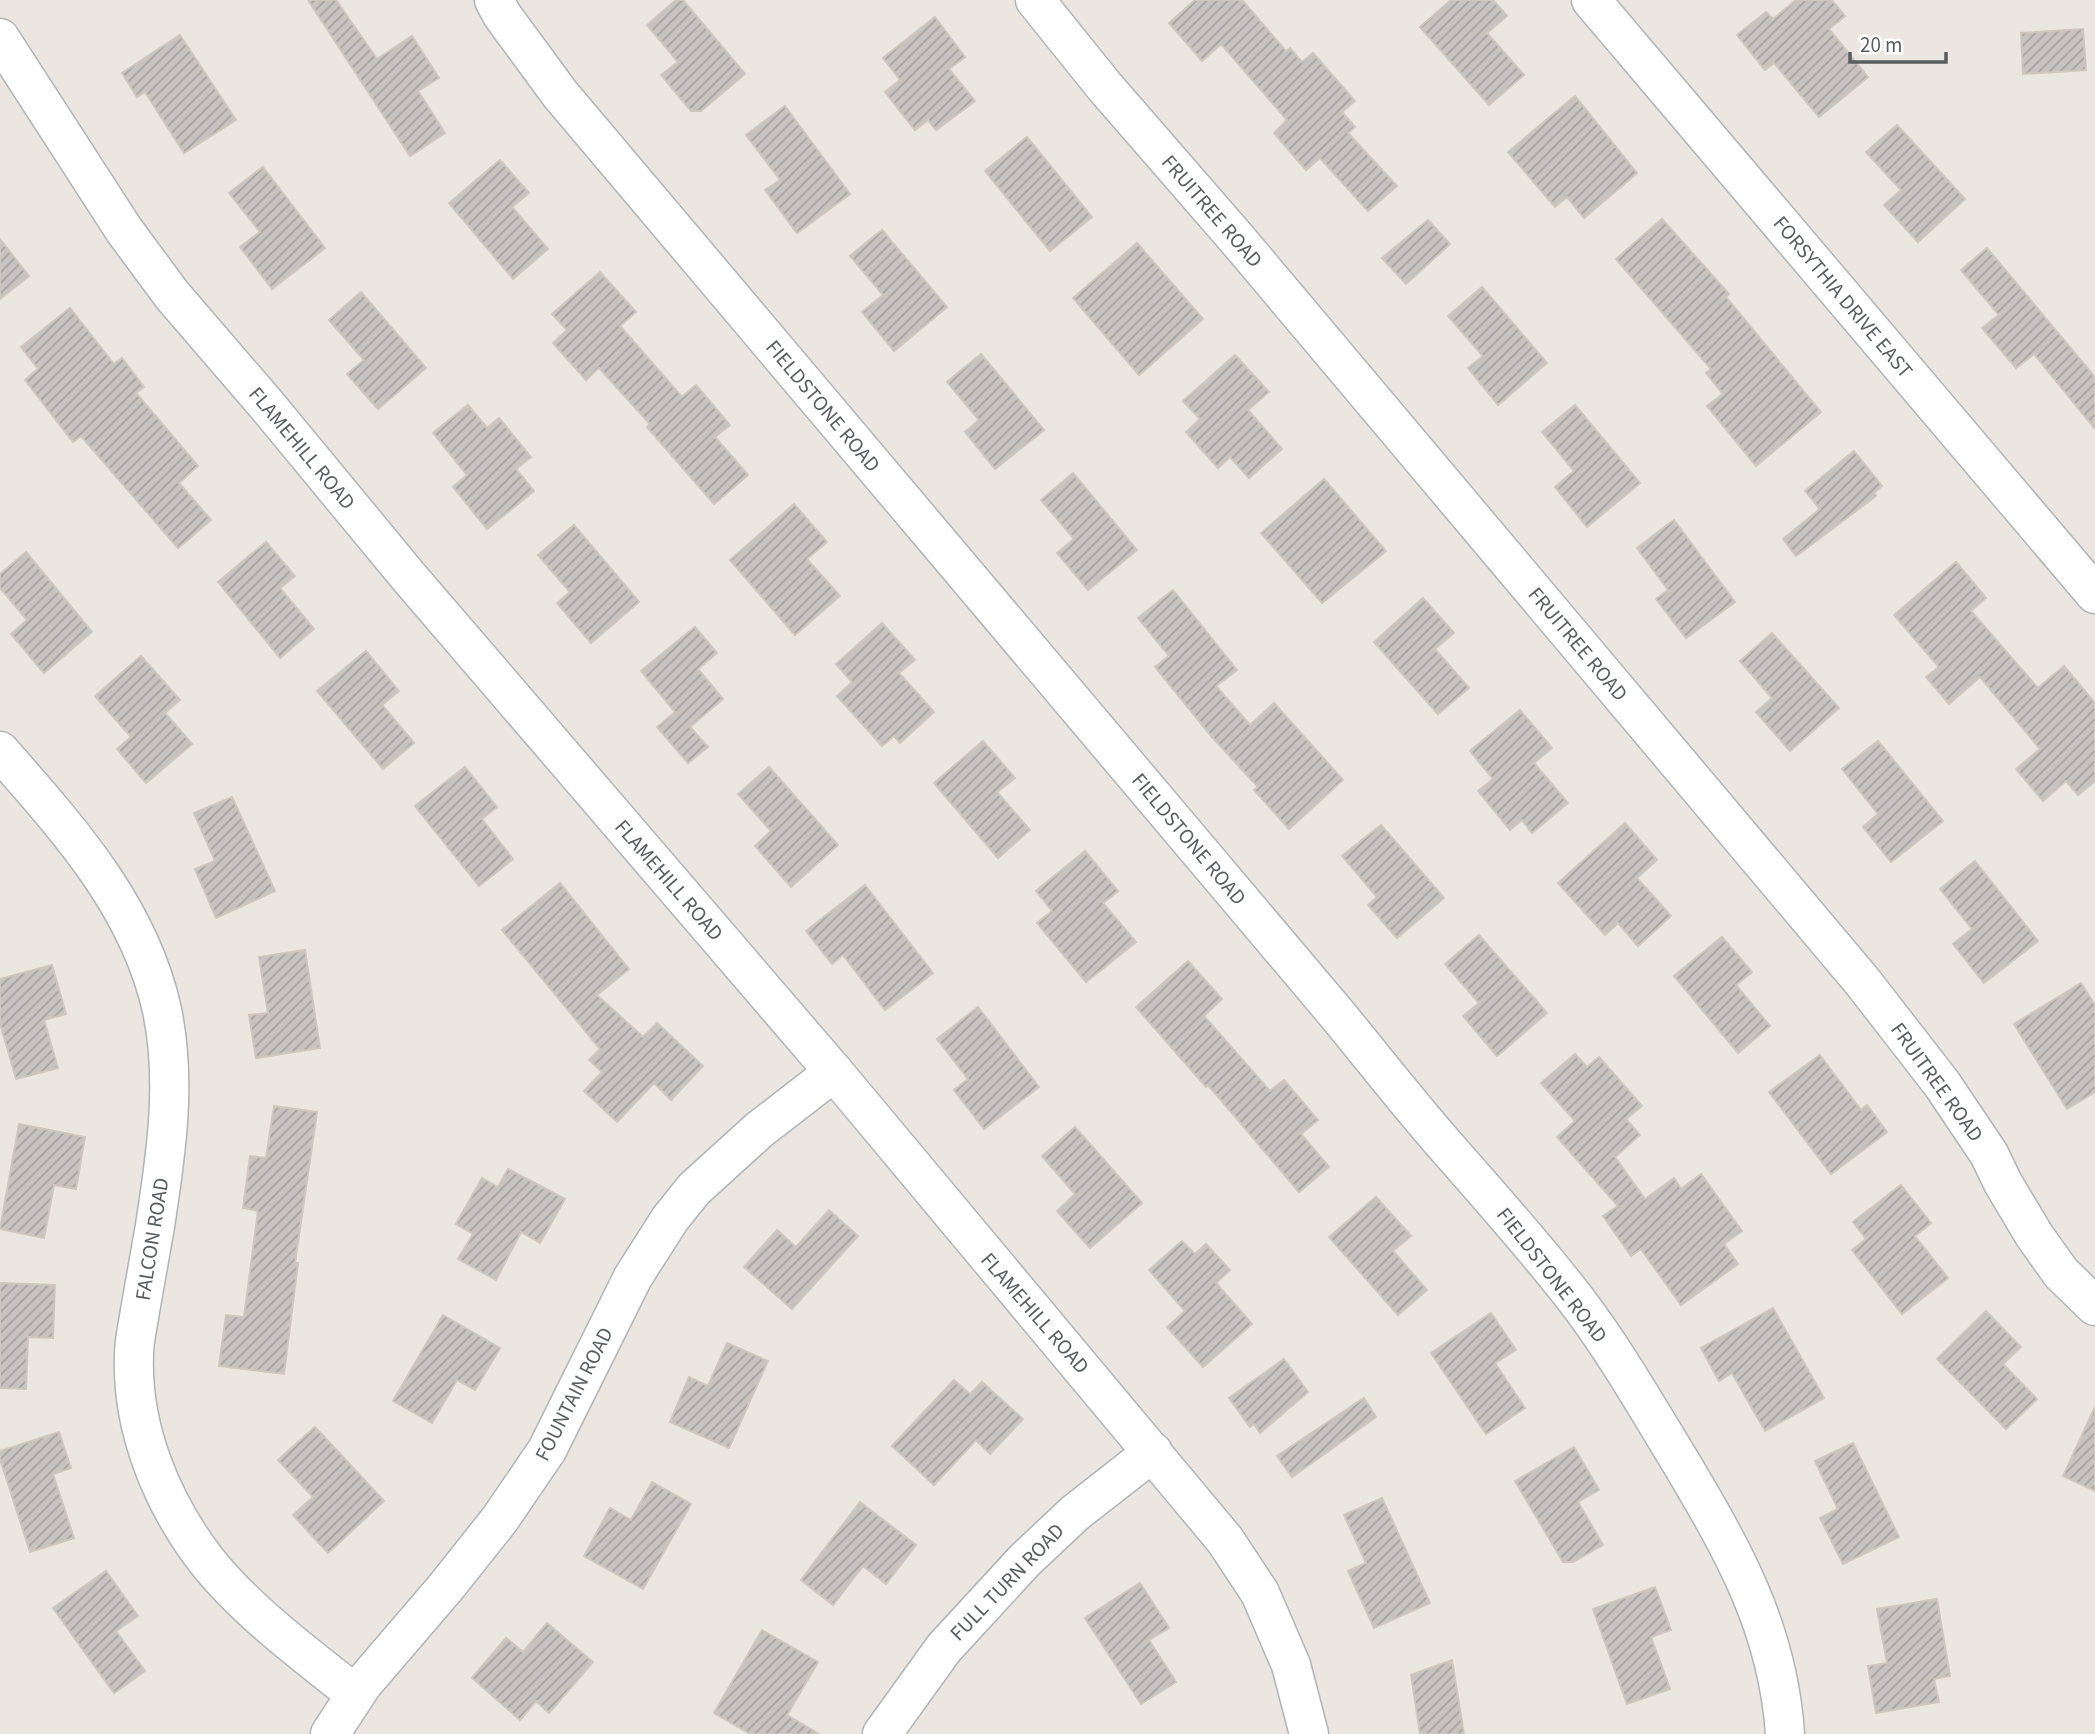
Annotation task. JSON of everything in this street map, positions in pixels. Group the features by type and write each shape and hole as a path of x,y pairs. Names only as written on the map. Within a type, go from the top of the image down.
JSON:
{"street":[{"name":"FIELDSTONE ROAD","path":"494,0 560,94 1449,1150 1522,1233 1579,1304 1636,1389 1710,1510 1748,1582 1768,1636 1783,1701 1785,1734"},
{"name":"FRUITREE ROAD","path":"1035,0 1105,87 1237,239 1862,981 1949,1094 1989,1154 2003,1183 2054,1263 2095,1306"},
{"name":"FORSYTHIA DRIVE EAST","path":"1591,0 2095,594"},
{"name":"FLAMEHILL ROAD","path":"0,38 124,230 172,295 408,576 834,1072 1225,1540 1260,1593 1291,1665 1309,1734"},
{"name":"FALCON ROAD","path":"0,751 74,837 111,888 132,925 151,970 162,1012 169,1076 169,1129 134,1353 136,1399 148,1453 155,1471 200,1550 234,1592 355,1694"},
{"name":"FOUNTAIN ROAD","path":"330,1734 355,1694 500,1519 547,1450 633,1277 670,1219 694,1189 759,1130 834,1072"},
{"name":"FULL TURN ROAD","path":"883,1734 944,1648 1025,1560 1074,1513 1153,1452"}],"building":[{"path":"308,0 336,0 377,59 412,36 439,78 418,91 445,133 410,156"},
{"path":"676,0 683,0 745,74 701,111 691,111 661,75 678,62 647,25"},
{"path":"1195,0 1242,0 1286,51 1290,48 1302,62 1313,53 1355,101 1342,112 1355,127 1348,133 1397,186 1368,211 1320,158 1306,170 1274,133 1287,120 1221,44 1202,61 1169,23"},
{"path":"1451,0 1493,0 1507,16 1487,33 1524,75 1489,105 1420,27"},
{"path":"1796,0 1832,0 1845,16 1829,29 1868,77 1819,117 1774,63 1765,70 1737,35 1766,12 1773,19"},
{"path":"935,17 965,57 949,69 975,101 936,130 928,120 915,130 885,92 900,80 883,58"},
{"path":"2083,29 2086,70 2023,74 2021,33"},
{"path":"180,35 236,120 184,153 145,92 137,97 122,73"},
{"path":"1575,96 1637,173 1584,218 1567,197 1555,207 1508,152"},
{"path":"785,106 850,194 797,233 765,190 780,180 746,135"},
{"path":"1897,125 1965,199 1918,242 1884,205 1901,190 1866,152"},
{"path":"1027,137 1092,217 1050,251 985,171"},
{"path":"500,160 529,193 512,207 548,249 513,279 449,203"},
{"path":"263,167 325,248 272,289 240,247 260,232 229,193"},
{"path":"1662,219 1729,294 1726,297 1821,412 1756,466 1707,406 1723,394 1706,373 1711,369 1616,259"},
{"path":"1428,220 1450,244 1406,284 1382,258"},
{"path":"882,230 947,307 894,351 862,312 883,295 850,256"},
{"path":"0,239 29,276 0,299"},
{"path":"1137,243 1203,319 1139,375 1073,298"},
{"path":"1987,248 2095,377 2095,429 2034,354 2016,368 1982,328 1999,315 1961,270"},
{"path":"600,272 636,312 620,326 682,397 696,385 730,425 715,437 748,475 714,504 647,427 650,424 599,368 586,380 553,343 567,330 552,314"},
{"path":"1482,287 1547,363 1498,405 1468,368 1483,356 1448,316"},
{"path":"361,292 426,368 378,409 347,374 364,360 329,320"},
{"path":"70,308 114,364 122,358 144,387 136,393 198,466 179,483 211,520 178,548 81,436 73,442 25,380 38,369 21,347"},
{"path":"981,354 1044,430 995,469 965,432 979,420 947,382"},
{"path":"1235,355 1269,392 1248,410 1282,449 1249,478 1230,457 1218,468 1186,432 1200,419 1183,401"},
{"path":"468,405 487,428 499,418 531,457 516,469 534,491 487,529 453,487 467,475 433,433"},
{"path":"1575,405 1640,483 1587,527 1555,487 1574,471 1542,432"},
{"path":"1854,451 1882,486 1874,493 1876,496 1796,556 1783,539 1820,509 1805,491"},
{"path":"1073,473 1137,550 1088,590 1057,553 1074,539 1041,500"},
{"path":"1324,479 1386,551 1322,603 1261,533"},
{"path":"794,504 827,542 807,559 840,596 795,635 730,560"},
{"path":"1674,520 1735,602 1686,638 1656,599 1668,590 1637,548"},
{"path":"574,525 639,602 591,643 557,603 570,592 538,555"},
{"path":"266,542 295,576 280,588 314,629 280,658 218,582"},
{"path":"26,552 92,632 44,673 11,634 27,620 0,588 0,574"},
{"path":"1956,562 1986,598 1971,611 2038,688 2064,666 2095,703 2095,781 2078,795 2066,781 2043,801 2016,769 2040,749 1980,677 1949,704 1926,677 1939,667 1894,615"},
{"path":"1173,590 1237,670 1216,686 1250,725 1274,703 1343,780 1289,829 1254,790 1258,787 1212,737 1155,667 1169,656 1138,618"},
{"path":"1423,598 1454,633 1435,649 1469,688 1438,714 1374,642"},
{"path":"882,623 915,660 899,673 934,712 900,743 894,736 882,746 837,696 852,682 836,664"},
{"path":"695,627 717,653 698,669 723,699 690,727 708,747 688,763 657,727 675,712 641,671"},
{"path":"1772,633 1839,708 1790,751 1756,712 1772,698 1740,661"},
{"path":"366,651 399,691 382,705 414,743 383,769 317,691"},
{"path":"141,656 180,700 165,713 192,744 146,783 117,749 131,737 95,696"},
{"path":"1520,710 1552,748 1534,763 1568,803 1532,833 1522,820 1510,830 1478,791 1493,779 1470,751"},
{"path":"983,741 1015,778 997,792 1030,830 998,858 934,783"},
{"path":"1878,741 1943,821 1891,862 1863,827 1878,814 1842,769"},
{"path":"465,767 497,807 482,819 513,859 479,886 415,806"},
{"path":"769,767 838,845 791,887 755,846 771,831 738,794"},
{"path":"232,797 275,891 216,918 195,869 215,861 194,813"},
{"path":"1625,823 1657,860 1637,878 1671,916 1638,946 1618,923 1605,935 1558,883"},
{"path":"1381,825 1444,898 1397,938 1368,905 1377,897 1342,856"},
{"path":"1085,851 1118,891 1103,903 1136,942 1086,982 1037,923 1052,911 1036,891"},
{"path":"1975,861 2038,941 1984,983 1953,944 1972,929 1940,889"},
{"path":"560,883 629,969 597,995 643,1037 657,1023 703,1066 671,1100 654,1083 617,1122 584,1091 602,1072 589,1060 600,1049 502,930"},
{"path":"865,885 933,973 885,1010 843,955 832,964 806,931"},
{"path":"1479,935 1547,1013 1497,1056 1463,1016 1479,1003 1445,964"},
{"path":"1722,937 1752,972 1736,985 1770,1026 1738,1053 1674,976"},
{"path":"305,950 320,1048 256,1058 249,1015 268,1013 259,957"},
{"path":"1188,961 1222,999 1204,1016 1270,1091 1284,1080 1318,1120 1301,1134 1329,1167 1299,1192 1208,1085 1206,1087 1136,1007"},
{"path":"52,965 66,1014 44,1020 58,1068 16,1079 0,1023 0,979"},
{"path":"2081,983 2095,1005 2095,1092 2067,1109 2014,1024"},
{"path":"978,1007 1039,1087 984,1129 954,1090 968,1079 937,1039"},
{"path":"1575,1054 1587,1067 1599,1057 1642,1106 1626,1119 1640,1135 1615,1157 1645,1199 1674,1178 1681,1189 1701,1174 1742,1231 1724,1244 1738,1264 1681,1305 1641,1249 1631,1256 1603,1216 1618,1206 1557,1137 1575,1121 1541,1083"},
{"path":"1820,1055 1861,1110 1867,1105 1887,1132 1831,1174 1769,1092"},
{"path":"274,1106 317,1112 295,1263 298,1263 284,1374 219,1366 226,1315 244,1317 258,1211 243,1208 250,1156 266,1158"},
{"path":"19,1124 85,1137 76,1189 54,1185 44,1238 0,1229"},
{"path":"1075,1127 1142,1203 1090,1248 1057,1211 1075,1194 1042,1156"},
{"path":"508,1169 565,1199 540,1243 521,1232 496,1280 458,1259 473,1234 456,1224 482,1178 498,1187"},
{"path":"1901,1185 1931,1223 1915,1236 1948,1278 1902,1314 1852,1250 1866,1239 1853,1222"},
{"path":"1376,1197 1411,1236 1393,1251 1427,1290 1398,1315 1329,1237"},
{"path":"829,1210 858,1236 792,1309 744,1267 777,1230 796,1247"},
{"path":"1182,1241 1195,1254 1206,1244 1230,1270 1216,1283 1252,1324 1203,1367 1167,1327 1185,1311 1149,1270"},
{"path":"0,1283 55,1285 53,1338 28,1337 26,1389 0,1388"},
{"path":"1773,1308 1824,1398 1765,1431 1732,1373 1719,1381 1701,1348"},
{"path":"1986,1311 2021,1347 2003,1364 2037,1399 2006,1429 1937,1359"},
{"path":"1491,1313 1516,1350 1495,1363 1525,1408 1486,1434 1431,1353"},
{"path":"443,1315 500,1348 475,1390 457,1380 432,1423 393,1401"},
{"path":"727,1343 768,1361 729,1448 670,1422 689,1377 708,1386"},
{"path":"1284,1359 1308,1392 1260,1433 1254,1424 1250,1427 1229,1398"},
{"path":"954,1380 970,1394 982,1382 1023,1419 990,1454 976,1440 934,1485 892,1446"},
{"path":"1364,1398 1376,1417 1292,1477 1277,1456"},
{"path":"2095,1407 2095,1491 2063,1476"},
{"path":"315,1427 384,1501 328,1553 293,1515 313,1497 278,1460"},
{"path":"59,1432 71,1468 53,1474 74,1538 30,1552 0,1459 0,1451"},
{"path":"1853,1443 1899,1537 1843,1564 1820,1518 1838,1509 1815,1461"},
{"path":"1574,1447 1599,1490 1578,1502 1603,1545 1573,1562 1563,1562 1515,1481"},
{"path":"652,1482 691,1504 643,1589 584,1556 610,1508 631,1520"},
{"path":"1382,1498 1430,1603 1374,1628 1348,1571 1366,1563 1344,1515"},
{"path":"860,1502 916,1545 886,1584 863,1566 833,1605 801,1580"},
{"path":"106,1571 138,1616 116,1631 145,1671 114,1693 53,1608"},
{"path":"1140,1583 1169,1628 1149,1640 1176,1682 1141,1704 1085,1618"},
{"path":"1655,1587 1671,1630 1651,1637 1670,1689 1627,1704 1593,1609"},
{"path":"1937,1599 1950,1676 1934,1679 1939,1702 1876,1713 1868,1666 1887,1663 1877,1609"},
{"path":"547,1623 593,1662 549,1713 536,1701 520,1720 472,1678 506,1638 523,1652"},
{"path":"762,1630 818,1662 787,1715 819,1734 750,1734 714,1713"},
{"path":"1452,1660 1464,1734 1420,1734 1411,1675"}]}
